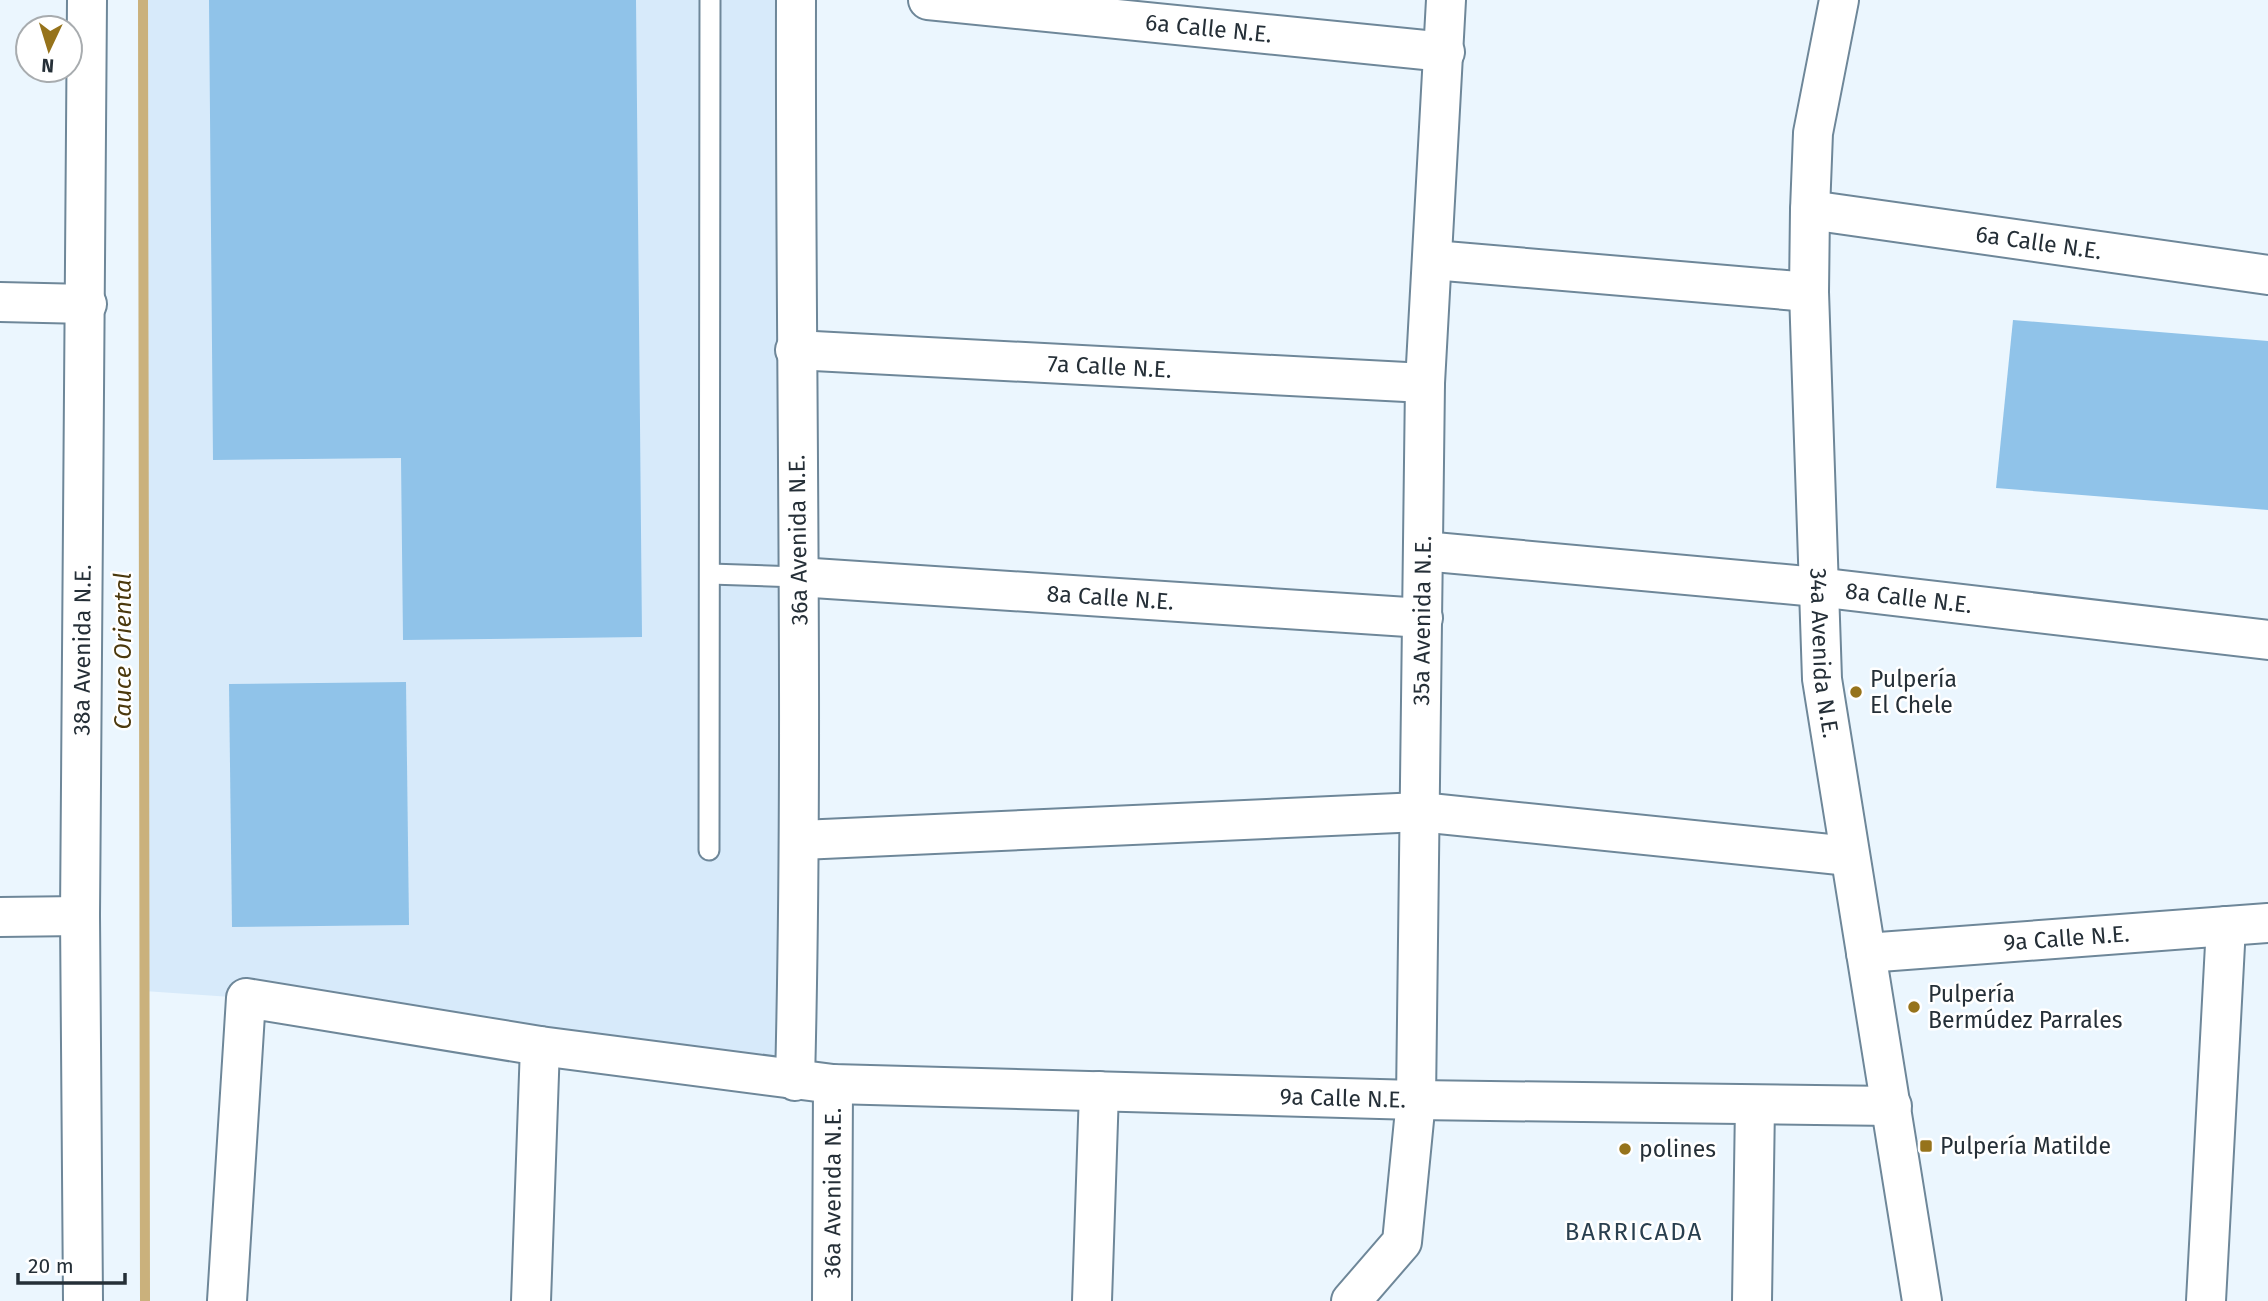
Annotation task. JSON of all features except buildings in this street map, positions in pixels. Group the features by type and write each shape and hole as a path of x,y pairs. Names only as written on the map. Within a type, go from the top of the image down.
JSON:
{"street":[{"name":"38a Avenida N.E.","path":"83,1301 80,916 87,304 87,0"},
{"name":"36a Avenida N.E.","path":"795,1081 801,840 795,350 796,0"},
{"name":"6a Calle N.E.","path":"928,0 1445,52"},
{"name":"35a Avenida N.E.","path":"1351,1301 1402,1242 1416,1100 1424,383 1446,0"},
{"name":"34a Avenida N.E.","path":"1839,0 1813,134 1810,210 1809,292 1822,679 1922,1301"},
{"name":"6a Calle N.E.","path":"1810,210 2268,275"},
{"path":"1433,260 1809,292"},
{"path":"0,302 87,304"},
{"name":"7a Calle N.E.","path":"795,350 1424,383"},
{"name":"8a Calle N.E.","path":"1423,551 1817,587 2268,640"},
{"name":"8a Calle N.E.","path":"798,577 1423,618"},
{"path":"801,840 1420,812 1849,856"},
{"path":"0,917 80,916"},
{"name":"9a Calle N.E.","path":"1866,953 2268,923"},
{"path":"2206,1301 2226,926"},
{"name":"9a Calle N.E.","path":"227,1301 246,998 540,1046 833,1084 1416,1100 1892,1106"},
{"path":"531,1301 540,1046"},
{"name":"36a Avenida N.E.","path":"832,1301 833,1084"},
{"path":"1092,1301 1098,1091"},
{"path":"1752,1301 1755,1105"}],"lane":[{"path":"709,850 710,0"},
{"path":"710,574 798,577"}],"shaded area":[{"path":"142,0 791,0 795,1081 246,998 144,991"}],"waterway":[{"name":"Cauce Oriental","path":"143,0 145,1301"}],"place":[{"name":"Pulpería El Chele","path":"1856,692"},
{"name":"Pulpería Bermúdez Parrales","path":"1914,1007"},
{"name":"Pulpería Matilde","path":"1926,1146"},
{"name":"polines","path":"1625,1149"}],"district":[{"name":"BARRICADA","path":"1634,1232"}]}
